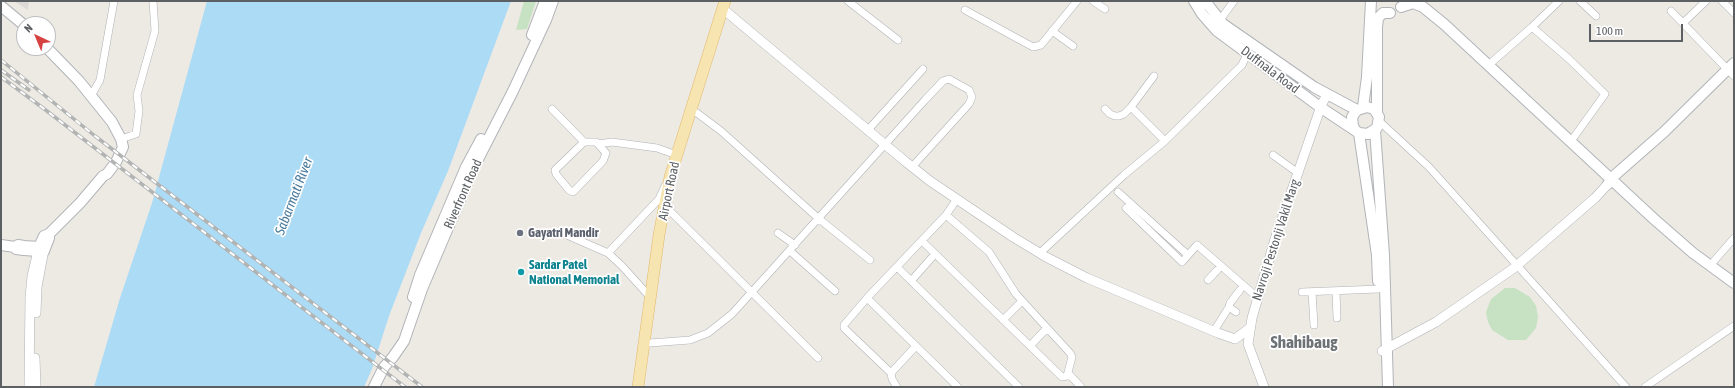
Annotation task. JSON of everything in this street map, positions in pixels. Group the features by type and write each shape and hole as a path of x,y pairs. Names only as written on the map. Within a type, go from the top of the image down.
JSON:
{"main road":[{"name":"Riverfront Road","path":"368,387 377,368 397,340 403,327 420,275 466,167 507,90 536,26 545,1"},
{"name":"Riverfront Road","path":"374,387 384,367 396,353 404,340 422,290 473,169 513,91 546,20 553,1"},
{"name":"Duffnala Road","path":"1194,1 1202,14 1217,31 1320,107 1357,131"},
{"path":"1206,1 1223,24 1327,95 1360,108 1371,108 1377,121"},
{"path":"1372,1 1379,10 1390,13"},
{"path":"1372,1 1367,77 1360,108 1354,113 1352,122 1357,131 1377,256 1388,387"},
{"path":"1426,1 1574,137 1613,179 1714,262 1734,276"},
{"path":"1384,387 1384,255 1377,121 1378,18 1383,13 1396,11 1403,4 1413,3 1429,12 1693,253 1734,283"},
{"path":"1,6 16,18"},
{"name":"Airport Road","path":"646,387 650,343 676,179 697,113 727,6"},
{"name":"Airport Road","path":"638,387 650,297 670,177 727,6"},
{"path":"1,245 20,247 16,249 43,245 103,176 107,174 122,152 123,147 121,141 112,122 91,96 54,56"},
{"path":"1613,179 1732,71"},
{"path":"1357,131 1368,134 1377,121"}],"street":[{"path":"91,96 100,80 114,1"},
{"path":"121,141 136,134 139,111 137,95 155,31 153,1"},
{"path":"848,1 898,40"},
{"path":"965,10 1033,47 1041,45 1077,1"},
{"path":"1093,1 1105,9"},
{"path":"1220,20 1234,1"},
{"path":"1492,62 1559,1"},
{"path":"1580,1 1596,16"},
{"path":"1722,1 1734,14"},
{"path":"1683,23 1703,2"},
{"path":"727,6 884,145 912,167 1013,237 1040,254 1088,278 1235,339 1253,356"},
{"path":"1671,11 1732,71"},
{"path":"1532,27 1569,59 1605,94 1574,137"},
{"path":"1052,31 1073,46"},
{"path":"1040,254 1124,175 1165,141 1242,65 1248,54"},
{"path":"867,131 924,69"},
{"path":"1105,110 1110,114 1119,116 1124,114 1154,76"},
{"path":"650,343 690,340 708,333 732,314 884,145 943,81 949,78 969,90 972,97 969,104 912,167"},
{"name":"Navroji Pestonji Vakil Marg","path":"1264,387 1248,344 1250,328 1258,297 1320,112 1320,107 1327,95"},
{"path":"1131,107 1165,141"},
{"path":"552,108 584,142"},
{"path":"697,113 721,130 818,218 870,260"},
{"path":"1377,121 1429,167 1626,387"},
{"path":"584,142 596,142 598,144 606,153 605,157 573,192 569,190 556,174 556,170 584,142"},
{"path":"598,144 612,142 657,148 677,155"},
{"path":"1272,155 1298,174"},
{"path":"608,253 659,199 670,177"},
{"path":"1384,350 1436,322 1517,266 1595,198 1613,179"},
{"path":"1118,192 1188,255"},
{"path":"897,387 892,379 891,372 844,328 845,323 946,215 957,199"},
{"path":"1126,208 1182,262 1197,245 1258,297"},
{"path":"670,211 818,358"},
{"path":"922,241 1062,377 1067,376 1071,355 1022,301 989,252 946,215"},
{"path":"560,232 608,253 650,297"},
{"path":"778,233 794,245"},
{"path":"1714,262 1734,238"},
{"path":"30,387 30,297 32,276 43,245"},
{"path":"36,387 36,303 43,245"},
{"path":"790,251 835,291"},
{"path":"911,281 935,254"},
{"path":"1208,280 1221,266"},
{"path":"897,267 1019,387"},
{"path":"1302,292 1379,289"},
{"path":"1214,331 1230,303 1240,290"},
{"path":"1336,291 1337,318"},
{"path":"1312,292 1314,325"},
{"path":"867,298 958,387"},
{"path":"1003,320 1022,301"},
{"path":"1229,307 1236,312"},
{"path":"1645,387 1734,326"},
{"path":"1030,346 1047,328"},
{"path":"1235,339 1250,328"},
{"path":"891,372 916,346"},
{"path":"1068,373 1081,387"}],"shaded area":[{"path":"14,1 29,1 28,10"}],"green space":[{"path":"524,1 536,1 527,29 516,30"},
{"path":"1505,288 1515,288 1530,297 1536,306 1538,317 1536,328 1526,340 1508,340 1492,330 1488,322 1486,312 1491,299"}],"water":[{"name":"Sabarmati River","path":"207,1 511,1 448,171 421,233 389,316 372,369 364,387 94,387 120,298 152,203"}],"railway":[{"path":"1,60 95,136 422,387"},
{"path":"1,70 29,90"},
{"path":"1,77 405,387"}],"place":[{"name":"Gayatri Mandir","path":"520,233"},
{"name":"Sardar Patel National Memorial","path":"521,272"}],"district":[{"name":"Shahibaug","path":"1304,343"}]}
